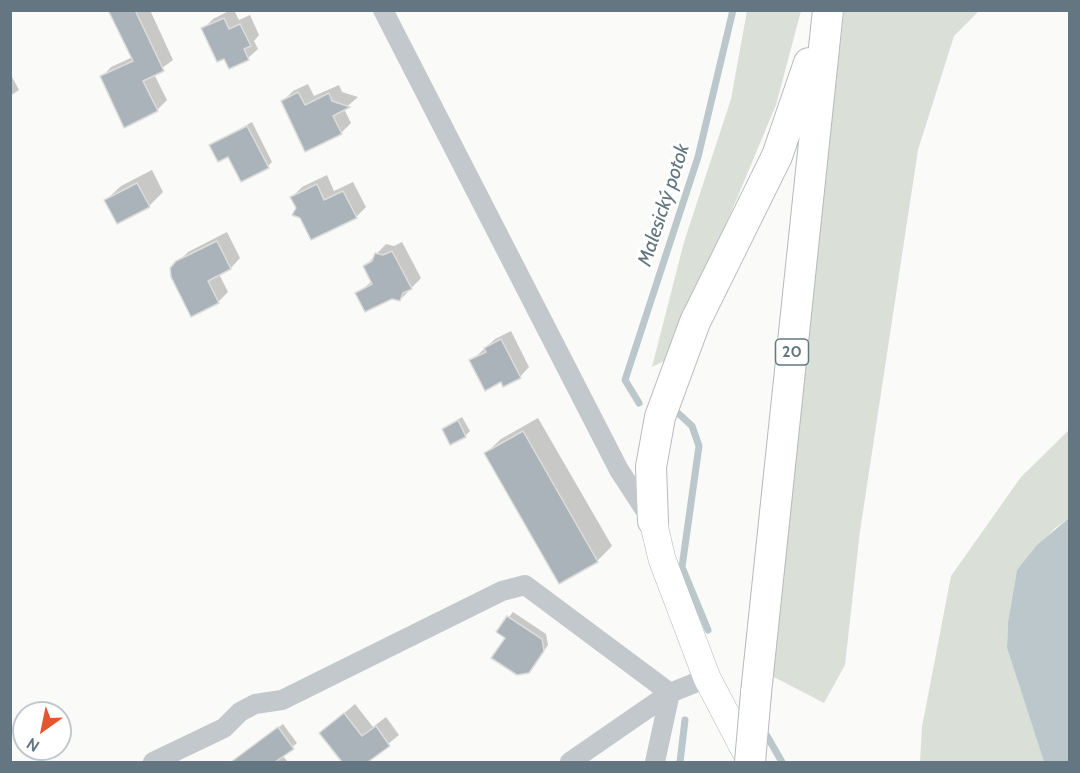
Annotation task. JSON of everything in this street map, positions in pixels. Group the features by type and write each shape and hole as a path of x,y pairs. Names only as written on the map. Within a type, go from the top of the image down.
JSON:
{"main road":[{"path":"653,521 651,467 660,417 695,322 777,156 798,99 823,10"},
{"name":"20","path":"750,762 828,10"}],"street":[{"path":"383,10 619,470 653,521 662,559 708,678 750,762"},
{"path":"153,762 224,728 250,707 282,700 502,591 525,585 670,693"},
{"path":"570,762 670,693 708,678"},
{"path":"655,762 670,693"}],"shaded area":[{"path":"747,11 801,11 776,105 670,358 652,367 684,242 731,99"},
{"path":"844,11 979,11 954,36 918,150 860,531 845,665 824,703 770,675"},
{"path":"1069,430 1069,518 1054,529 1017,570 1008,622 1007,648 1044,762 920,762 922,727 951,576 1021,477"},
{"path":"1069,518 1069,762 1044,762 1007,648 1008,622 1017,570 1037,545"}],"building":[{"path":"108,10 135,10 164,71 143,81 158,111 124,128 100,76 133,61"},
{"path":"224,18 229,29 240,24 251,46 244,49 249,60 229,69 224,59 217,62 201,28"},
{"path":"298,92 305,105 329,93 332,101 350,107 333,116 342,134 305,152 281,101"},
{"path":"247,126 269,168 241,182 228,157 218,162 209,145"},
{"path":"137,183 150,207 117,224 104,200"},
{"path":"317,184 324,200 343,191 357,218 311,240 300,218 292,215 296,208 290,197"},
{"path":"217,241 231,269 208,281 219,303 191,317 171,277 170,268 176,261"},
{"path":"392,251 412,289 403,293 400,301 392,299 365,312 355,293 372,284 363,266 372,261 375,253 383,255"},
{"path":"501,339 521,378 503,387 501,382 485,391 469,360 486,352 484,348"},
{"path":"458,420 466,437 450,445 442,429"},
{"path":"523,431 598,562 559,584 484,453"},
{"path":"507,616 542,639 544,651 529,673 517,675 491,658 505,638 496,632"},
{"path":"344,713 362,736 376,726 390,746 368,762 342,762 319,733"},
{"path":"278,727 294,749 275,762 231,762"}],"waterway":[{"name":"Malesický potok","path":"639,403 625,380 698,157 733,10"},
{"name":"Malesický potok","path":"679,414 692,426 699,446 682,567 708,630"},
{"path":"680,762 685,720"},
{"name":"Malesický potok","path":"767,736 782,762"}]}
